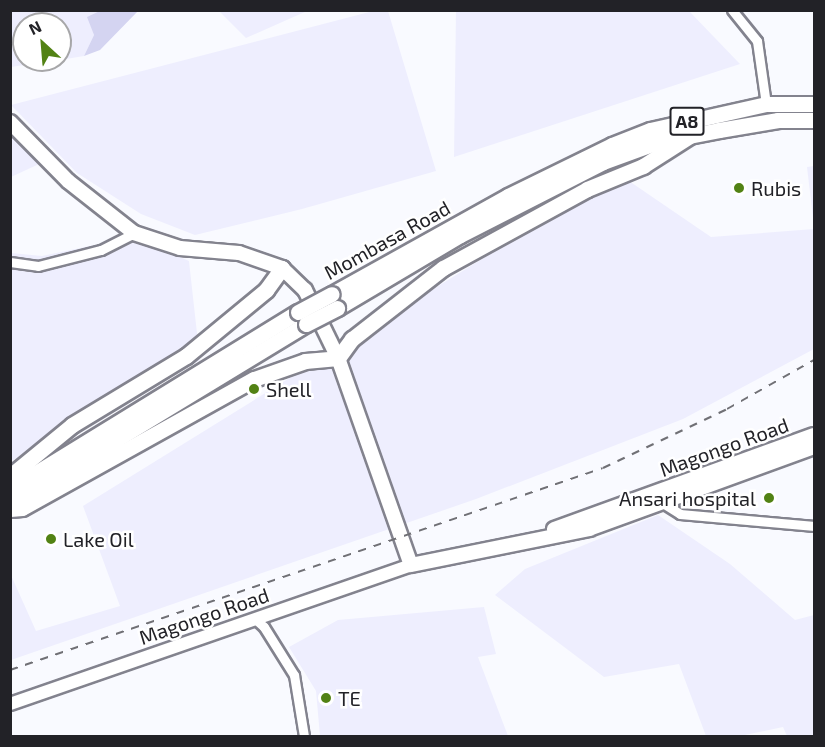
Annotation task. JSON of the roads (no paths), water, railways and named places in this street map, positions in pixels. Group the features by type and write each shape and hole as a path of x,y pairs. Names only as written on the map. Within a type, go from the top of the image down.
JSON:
{"highway":[{"name":"Mombasa Road","path":"10,497 23,496 457,231 566,168 650,130 766,104 814,104"},
{"name":"Mombasa Road","path":"10,489 298,312 457,231 592,167 658,142 778,120 814,120"},
{"path":"10,509 22,508 254,379 305,362 338,358 352,339 443,268 587,189 643,166 690,136"},
{"path":"10,476 72,425 186,356 266,290 282,268"}],"main road":[{"path":"10,122 68,181 134,233 180,248 239,253 282,268 305,290 338,358 411,565"},
{"name":"Magongo Road","path":"512,544 814,435"},
{"name":"Magongo Road","path":"411,565 590,529 814,447"}],"street":[{"path":"732,10 757,40 766,104"},
{"path":"10,262 38,266 101,250 134,233"},
{"path":"661,502 680,514 814,526"},
{"name":"Magongo Road","path":"10,704 411,565"},
{"path":"254,618 264,627 294,675 304,736"}],"railway":[{"path":"10,670 603,468 727,409 814,360"}],"place":[{"name":"Rubis","path":"739,188"},
{"name":"Shell","path":"254,389"},
{"name":"Ansari hospital","path":"769,498"},
{"name":"Lake Oil","path":"51,539"},
{"name":"TE","path":"326,698"}]}
